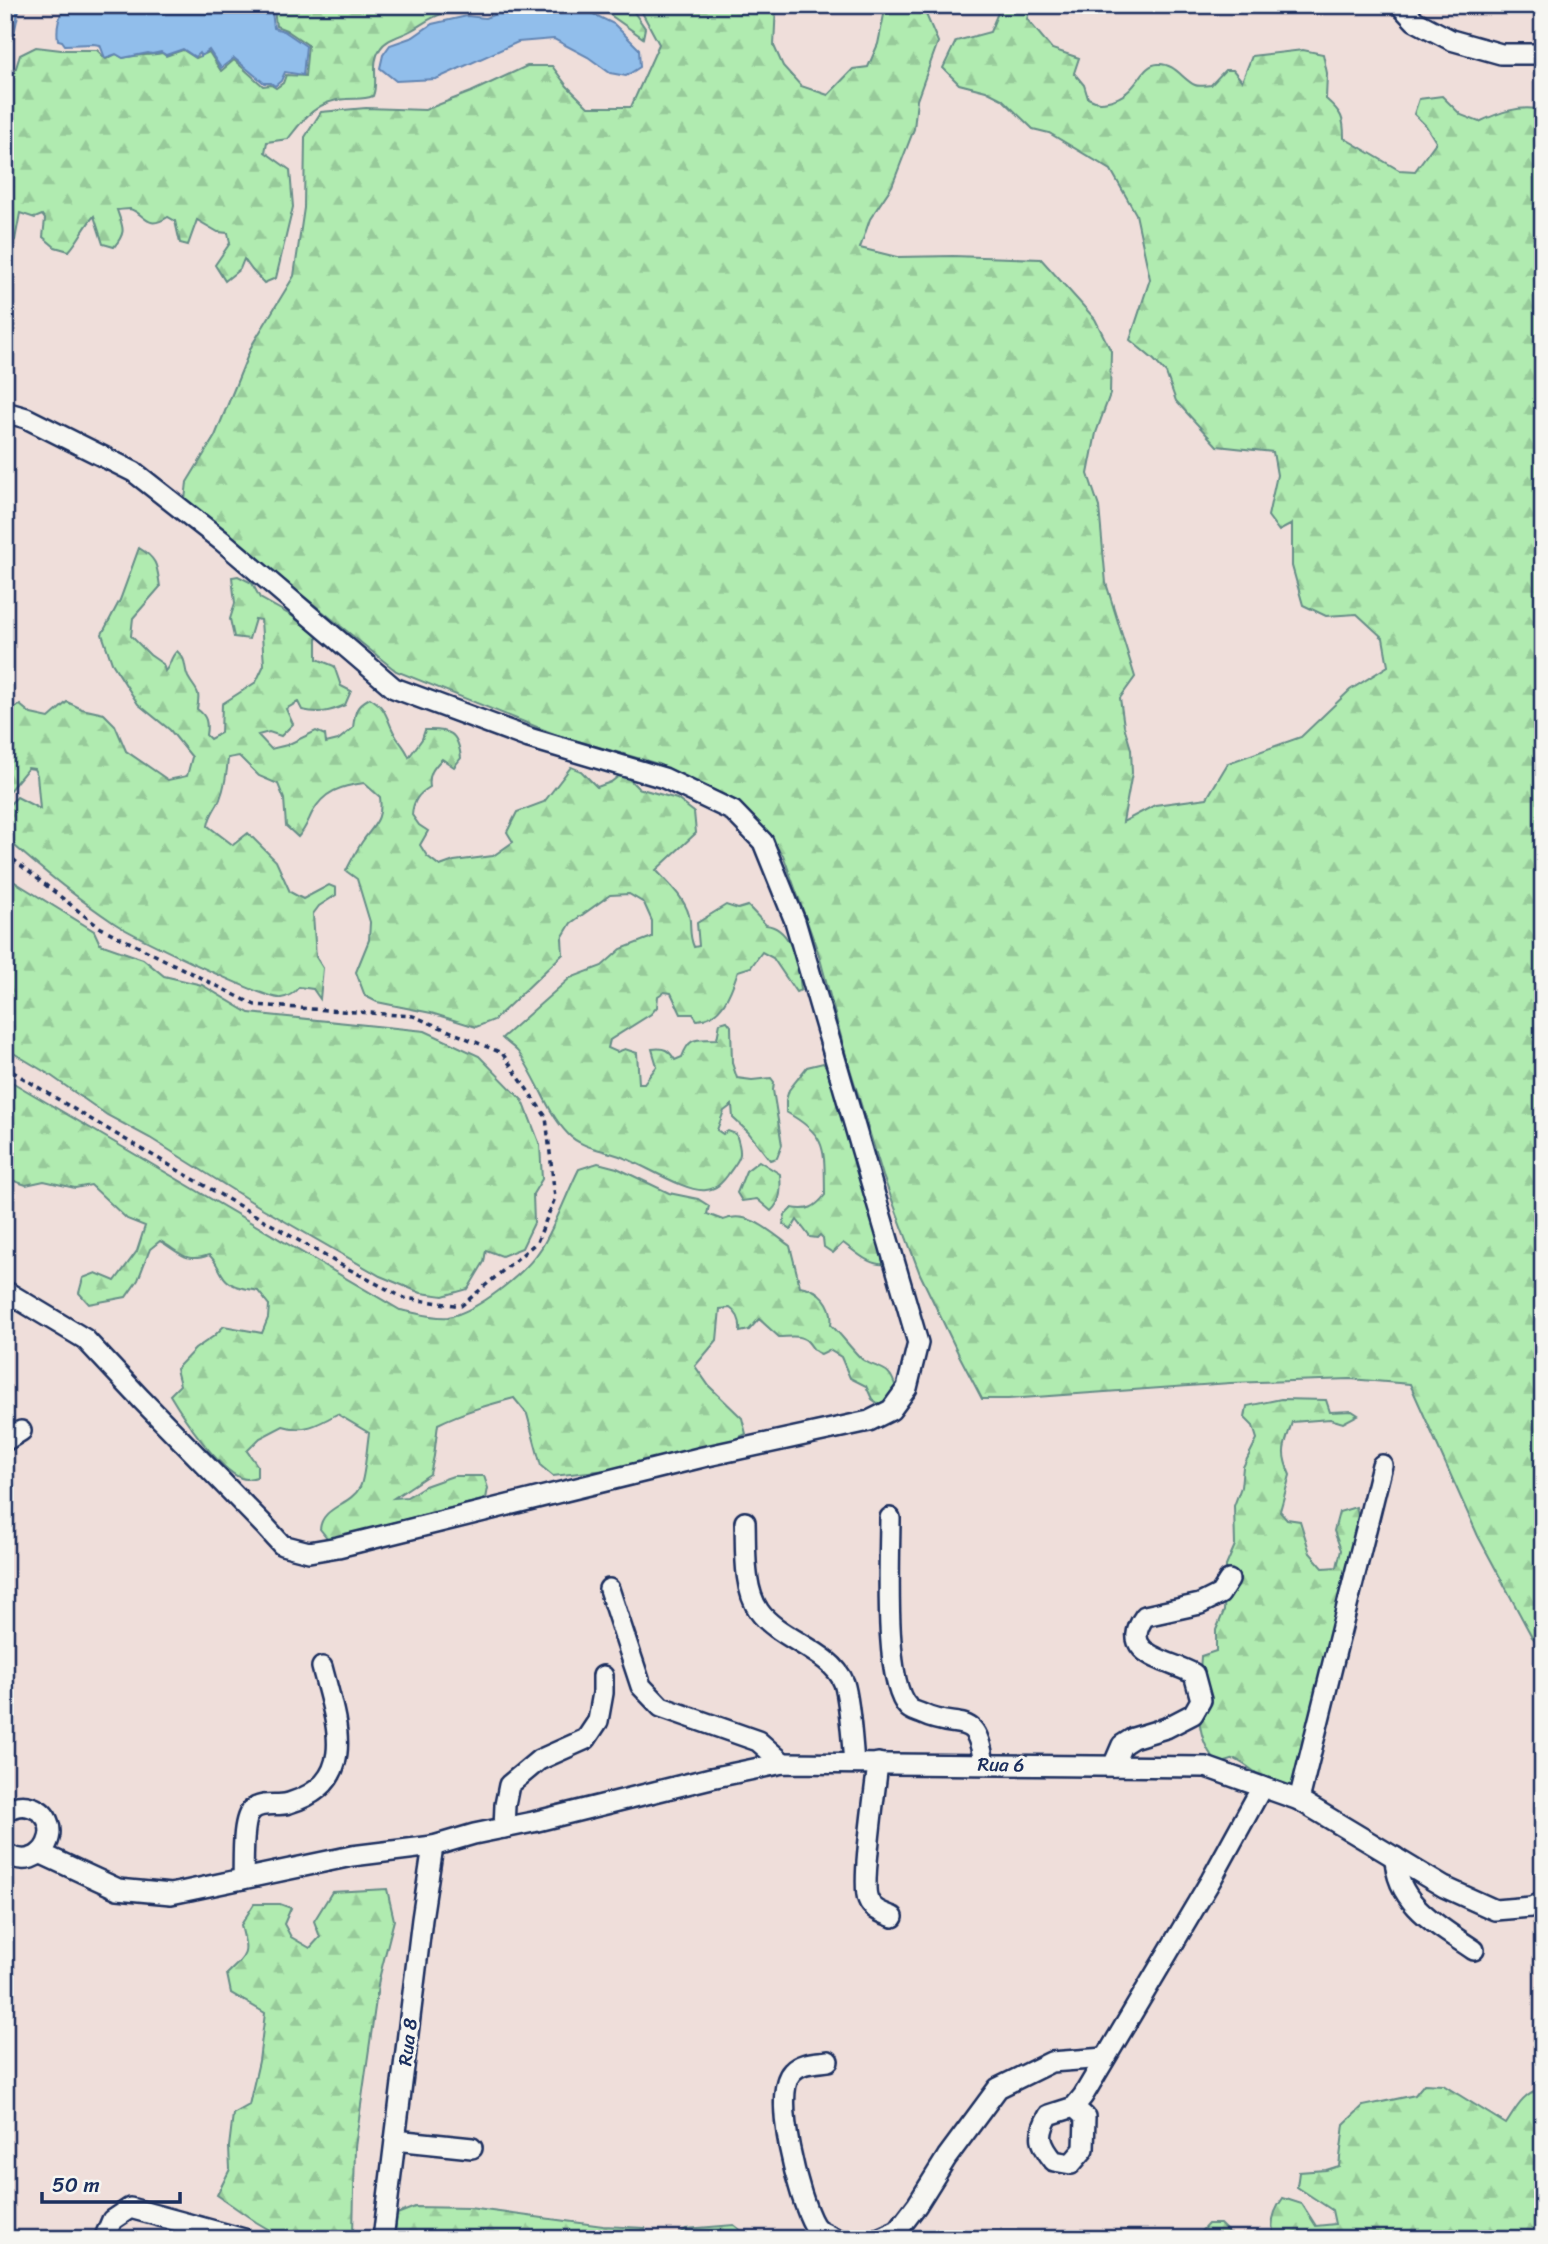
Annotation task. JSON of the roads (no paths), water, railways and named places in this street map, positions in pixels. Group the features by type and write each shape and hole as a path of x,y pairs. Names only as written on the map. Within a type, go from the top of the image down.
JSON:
{"street":[{"path":"1401,5 1415,21 1451,40 1501,54 1543,54"},
{"path":"5,412 26,418 134,472 222,541 394,688 529,738 664,778 733,811 763,842 795,921 918,1343 907,1388 891,1410 869,1421 703,1457 309,1552 282,1545 85,1339 5,1291"},
{"path":"1299,1800 1382,1465"},
{"path":"890,1518 889,1627 897,1689 908,1708 930,1718 959,1722 973,1729 981,1743 984,1764"},
{"path":"745,1522 747,1577 757,1609 773,1627 806,1646 829,1664 843,1681 854,1763"},
{"path":"1113,1766 1122,1745 1193,1714 1201,1700 1194,1674 1153,1657 1139,1646 1135,1637 1137,1627 1145,1616 1200,1604 1220,1594 1229,1580"},
{"path":"609,1589 641,1686 661,1707 758,1741 783,1763"},
{"path":"243,1879 245,1824 252,1811 264,1805 287,1804 317,1792 331,1773 338,1753 338,1738 322,1667"},
{"path":"504,1828 509,1785 539,1760 586,1740 598,1721 603,1676"},
{"name":"Rua 6","path":"40,1853 118,1889 171,1894 352,1856 432,1846 783,1763 1206,1767 1299,1800 1444,1886 1495,1910 1531,1907 1543,1902"},
{"path":"878,1763 867,1897 875,1910 893,1917"},
{"path":"1074,2107 1210,1880 1262,1787"},
{"path":"6,1854 23,1860 40,1853 50,1838 47,1821 35,1808 7,1804"},
{"name":"Rua 8","path":"383,2239 432,1846"},
{"path":"1395,1857 1395,1872 1400,1887 1420,1911 1474,1950"},
{"path":"878,2239 898,2230 998,2088 1051,2062 1105,2058"},
{"path":"828,2061 803,2064 791,2073 785,2086 783,2112 807,2210 816,2228 836,2239"},
{"path":"395,2140 472,2148"},
{"path":"104,2239 112,2220 130,2208 244,2239"}],"water":[{"path":"5,5 20,5 13,39 8,42 12,51 9,61 5,60"},
{"path":"67,5 237,5 247,11 263,6 272,11 274,28 284,31 306,46 303,75 285,72 275,86 264,83 234,58 221,68 209,50 195,57 183,49 166,55 161,52 123,58 116,54 105,58 100,45 65,45 58,40 59,21"},
{"path":"521,5 575,5 614,24 639,49 640,67 626,76 610,73 588,57 554,39 518,42 436,79 396,81 380,68 383,55 390,45 413,37 432,24 467,16 485,18"}]}
